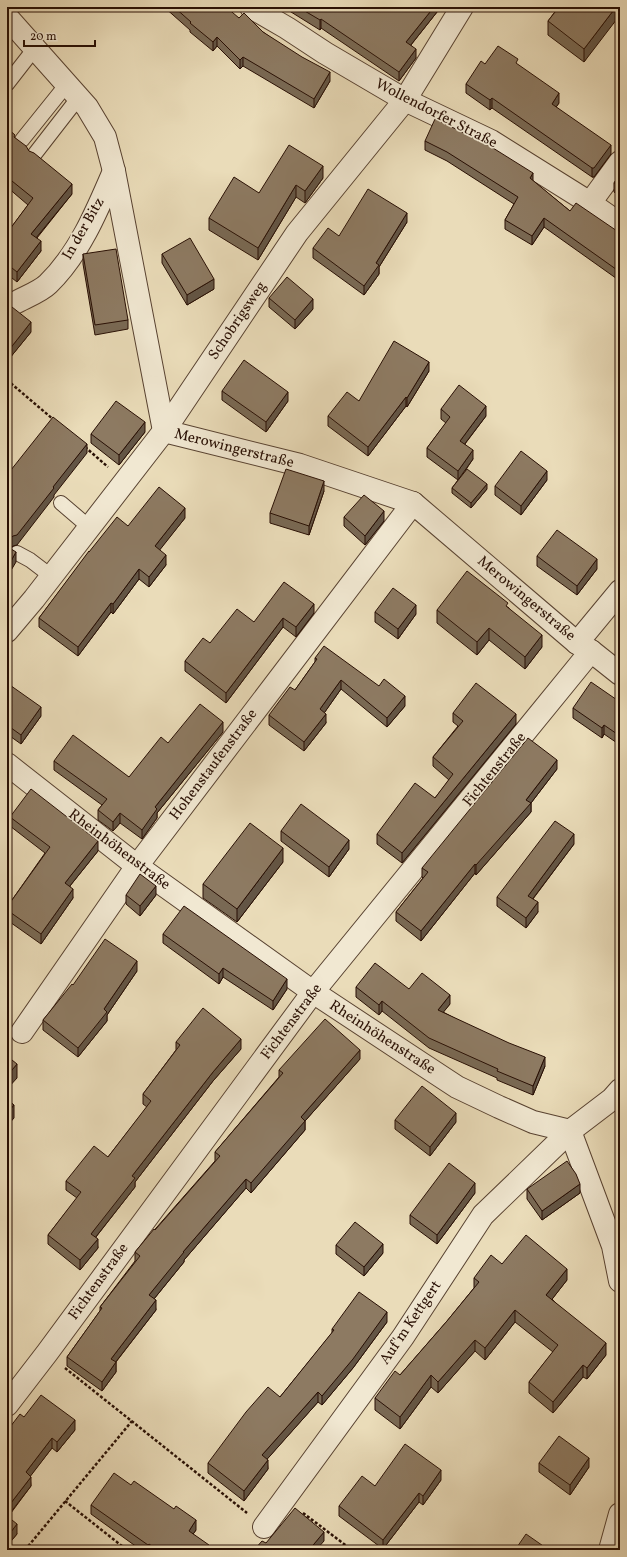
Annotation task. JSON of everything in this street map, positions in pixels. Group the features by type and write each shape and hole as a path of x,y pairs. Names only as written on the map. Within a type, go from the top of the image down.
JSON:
{"street":[{"name":"Wollendorfer Straße","path":"252,7 325,53 405,100 491,141 590,203 620,224"},
{"name":"Schobrigsweg","path":"7,631 164,432 297,233 405,100 462,7"},
{"name":"Merowingerstraße","path":"7,17 87,107 105,137 114,171 164,432 300,465 413,502 584,647 620,674"},
{"path":"590,203 620,162"},
{"name":"In der Bitz","path":"7,304 13,304 47,285 74,253 94,218 114,171"},
{"name":"Hohenstaufenstraße","path":"22,1032 137,866 413,502"},
{"name":"Fichtenstraße","path":"7,1404 47,1353 313,992 584,647 620,591"},
{"name":"Rheinhöhenstraße","path":"7,764 137,866 313,992 457,1087 533,1122 570,1131"},
{"path":"620,1090 612,1099 570,1131 613,1246 620,1281"},
{"name":"Auf'm Kettgert","path":"264,1527 286,1499 403,1337 483,1215 570,1131"},
{"path":"610,1550 620,1514"}],"lane":[{"path":"7,84 35,48"},
{"path":"22,140 73,91"},
{"path":"34,155 73,91"},
{"path":"61,503 89,527"},
{"path":"17,553 30,560 51,576"}],"path":[{"path":"7,380 54,420"},
{"path":"84,446 125,481"},
{"path":"47,1353 264,1527"},
{"path":"25,1550 132,1421"},
{"path":"286,1499 352,1550"},
{"path":"65,1501 127,1550"}],"building":[{"path":"174,7 217,7 222,12 226,7 239,18 244,13 263,32 302,57 330,72 314,99 243,57 240,60 217,37 213,42 190,23 191,22"},
{"path":"298,7 434,7 406,42 416,49 399,72 321,19 320,20"},
{"path":"559,7 616,7 584,49 548,21"},
{"path":"498,46 518,59 516,63 559,93 552,104 611,145 594,168 492,98 490,100 466,84 481,61 485,64"},
{"path":"435,119 485,143 533,173 530,178 570,211 576,203 620,233 620,272 544,218 532,236 505,220 518,197 447,152 425,141"},
{"path":"7,128 15,135 14,137 26,146 29,151 34,153 72,184 31,234 41,241 17,272 7,264 7,233 33,198 7,177 7,169 11,164 7,160"},
{"path":"289,145 323,166 305,191 296,185 258,248 209,218 234,177 259,193"},
{"path":"620,174 620,187 614,183"},
{"path":"368,189 407,213 376,263 379,265 364,286 313,248 328,228 339,236"},
{"path":"190,238 214,279 187,295 162,254"},
{"path":"116,249 128,320 95,325 83,254"},
{"path":"287,277 313,299 295,320 269,298"},
{"path":"8,307 12,307 31,322 9,350 7,348"},
{"path":"394,341 429,362 407,398 406,397 368,447 328,416 347,392 359,401"},
{"path":"244,360 288,392 266,422 222,391"},
{"path":"459,385 486,406 460,441 473,450 458,471 427,448 450,417 441,409"},
{"path":"116,401 145,422 119,455 91,434"},
{"path":"53,417 87,444 17,535 10,539 8,547 16,552 7,568 7,475"},
{"path":"521,451 547,471 521,506 495,486"},
{"path":"286,469 324,481 309,526 270,513"},
{"path":"467,469 487,484 471,503 452,488"},
{"path":"159,487 185,508 155,546 166,555 149,577 139,569 78,647 39,618 89,551 117,517 128,526"},
{"path":"364,495 384,511 365,536 344,517"},
{"path":"557,530 597,559 577,586 537,556"},
{"path":"467,571 508,603 506,606 542,635 525,657 489,628 477,642 437,610"},
{"path":"284,582 314,604 296,627 283,618 226,693 185,661 203,638 210,643 237,609 254,622"},
{"path":"393,588 416,605 398,629 375,612"},
{"path":"324,646 379,686 384,679 405,696 387,718 341,680 320,709 326,714 304,742 269,715 290,687 295,690 317,659 315,658"},
{"path":"591,682 620,702 620,736 604,725 602,728 573,708"},
{"path":"7,683 41,707 21,735 7,725"},
{"path":"476,683 516,714 402,853 377,834 415,783 435,798 453,774 433,757 463,721 453,713"},
{"path":"200,704 223,722 155,807 157,809 142,830 120,813 113,822 98,810 107,799 54,761 73,735 129,777 161,737 168,743"},
{"path":"528,738 557,760 526,800 531,803 476,865 475,864 421,931 396,912 428,872 422,868"},
{"path":"31,789 98,841 65,883 73,889 41,934 7,910 7,907 50,847 10,817"},
{"path":"301,804 349,840 329,867 281,831"},
{"path":"555,821 574,834 528,896 538,902 526,918 497,897"},
{"path":"250,823 283,848 237,909 203,884"},
{"path":"140,874 156,886 140,906 126,895"},
{"path":"184,906 287,979 273,1001 223,968 219,974 163,934"},
{"path":"105,939 137,961 104,1009 107,1012 78,1048 43,1020 72,984 73,985"},
{"path":"375,963 409,989 422,973 450,995 438,1010 509,1043 545,1057 533,1086 497,1071 498,1069 429,1038 382,1001 379,1005 356,987"},
{"path":"203,1008 241,1039 213,1072 132,1176 135,1178 91,1234 98,1239 80,1260 48,1235 81,1192 66,1181 94,1146 108,1157 151,1101 143,1094 180,1045 176,1042"},
{"path":"325,1019 360,1050 301,1117 305,1121 251,1183 246,1179 183,1252 149,1295 156,1300 111,1359 116,1362 102,1382 67,1357 102,1308 100,1307 140,1256 135,1252 220,1156 215,1152 283,1073 279,1070"},
{"path":"7,1056 17,1064 7,1076"},
{"path":"422,1086 456,1113 430,1147 395,1120"},
{"path":"7,1099 14,1105 7,1113"},
{"path":"567,1161 576,1174 580,1184 542,1211 527,1189"},
{"path":"449,1163 475,1183 437,1235 410,1215"},
{"path":"620,1205 620,1219 617,1211"},
{"path":"355,1222 383,1244 364,1267 336,1245"},
{"path":"526,1235 567,1269 546,1295 606,1343 587,1368 583,1365 553,1402 529,1382 558,1345 515,1310 485,1348 475,1340 438,1382 431,1375 400,1417 375,1398 395,1371 400,1375 479,1282 474,1278 491,1255 502,1264"},
{"path":"359,1292 387,1312 353,1359 322,1396 318,1392 262,1455 268,1460 244,1491 208,1463 246,1412 268,1387 280,1397 334,1330 332,1329"},
{"path":"41,1395 75,1420 57,1442 52,1438 26,1472 31,1477 7,1508 7,1431 20,1414 24,1417"},
{"path":"559,1436 589,1458 570,1485 539,1463"},
{"path":"405,1444 441,1470 423,1496 419,1493 383,1540 339,1506 362,1476 375,1486"},
{"path":"114,1473 131,1485 134,1481 174,1509 176,1506 196,1520 189,1531 209,1545 205,1550 157,1550 91,1505"},
{"path":"295,1508 324,1532 309,1550 254,1550 262,1541 266,1543"},
{"path":"7,1516 17,1524 7,1537"},
{"path":"526,1534 549,1550 515,1550"}]}
